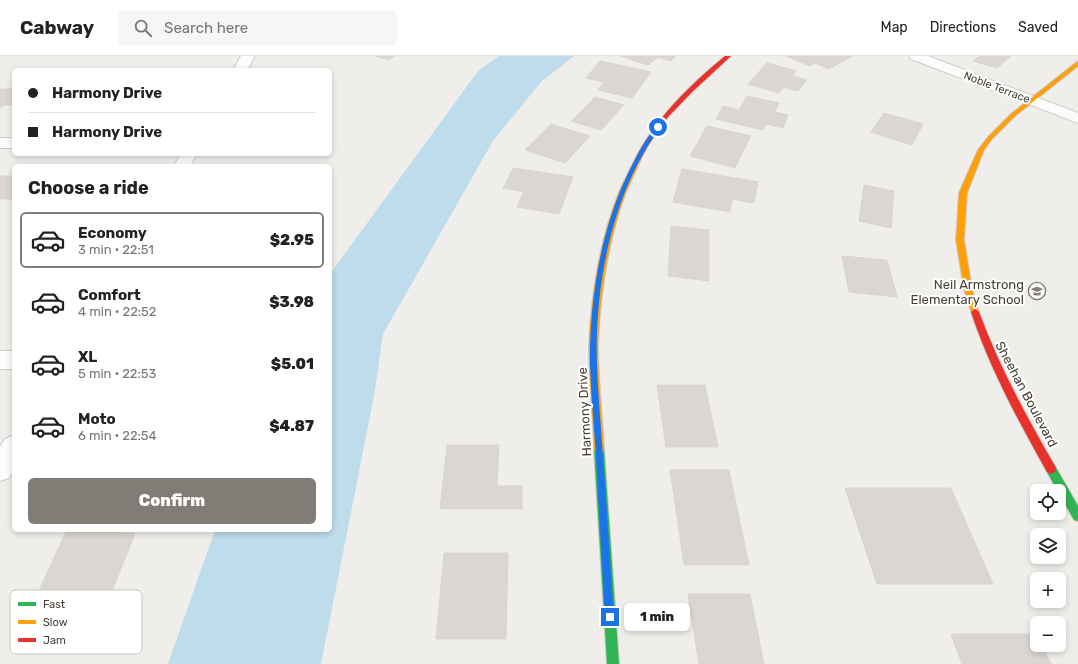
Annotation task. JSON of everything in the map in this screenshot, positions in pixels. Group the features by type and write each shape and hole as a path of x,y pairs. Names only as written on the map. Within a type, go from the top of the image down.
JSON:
{"street":[{"path":"241,68 248,56"},
{"name":"Harmony Drive","path":"613,664 594,365 595,323 599,285 607,241 616,211 630,176 650,138 674,106 694,84 728,56"},
{"name":"Noble Terrace","path":"916,56 1078,118"},
{"name":"Sheehan Boulevard","path":"1078,63 1006,122 981,150 970,171 963,196 960,223 961,255 968,290 984,340 1011,397 1078,516"},
{"path":"0,143 12,143"},
{"path":"0,360 12,360"},
{"path":"0,470 12,449"}],"water":[{"path":"499,56 574,56 541,82 493,141 383,334 374,396 321,664 168,664 214,532 332,532 332,271 478,71"}],"building":[{"path":"375,56 395,56 389,60"},
{"path":"620,56 676,56 671,61 658,57 648,65"},
{"path":"786,56 852,56 829,69 815,63 810,66"},
{"path":"979,56 1011,56 997,68 973,61"},
{"path":"600,61 651,72 632,98 598,90 604,82 586,78"},
{"path":"767,63 796,71 792,76 807,80 798,91 784,87 779,93 748,84"},
{"path":"0,89 12,89 12,105 4,105 0,108"},
{"path":"747,96 779,103 775,112 788,115 783,128 766,124 763,130 716,119 723,106 739,110"},
{"path":"595,97 624,105 601,130 571,121"},
{"path":"884,113 923,124 912,145 871,132"},
{"path":"551,124 590,136 565,163 525,150"},
{"path":"707,126 751,136 735,168 690,156"},
{"path":"513,168 573,177 559,214 517,207 524,192 503,188"},
{"path":"682,169 758,182 754,203 732,199 730,212 673,202"},
{"path":"0,176 12,176 12,199 0,199"},
{"path":"864,185 894,191 891,228 859,221"},
{"path":"671,226 709,230 709,281 668,276"},
{"path":"842,256 887,260 897,297 849,292"},
{"path":"657,385 705,385 718,447 666,447"},
{"path":"447,445 499,445 497,486 522,486 522,509 440,509"},
{"path":"670,470 729,470 749,565 684,565"},
{"path":"845,488 951,488 993,584 877,584"},
{"path":"66,532 135,533 112,590 39,590"},
{"path":"444,553 508,553 506,639 436,639"},
{"path":"688,594 750,594 764,664 699,664"},
{"path":"951,634 1030,634 1030,652 1045,652 1051,664 962,664"}],"traffic: fast":[{"path":"599,449 613,664"},
{"path":"1051,469 1078,516"}],"traffic: slow":[{"path":"975,312 968,289 960,240 963,193 981,150 990,138 1013,115 1078,63"},
{"path":"599,449 594,366 597,301 605,255 616,211 638,159"}],"traffic: jam":[{"path":"638,159 656,129 677,103 702,78 728,56"},
{"path":"975,312 999,373 1051,469"}],"place":[{"name":"Neil Armstrong Elementary School","path":"1037,291"}],"route":[{"path":"610,617 594,365 595,323 604,255 616,211 630,176 650,138 658,127"}]}
